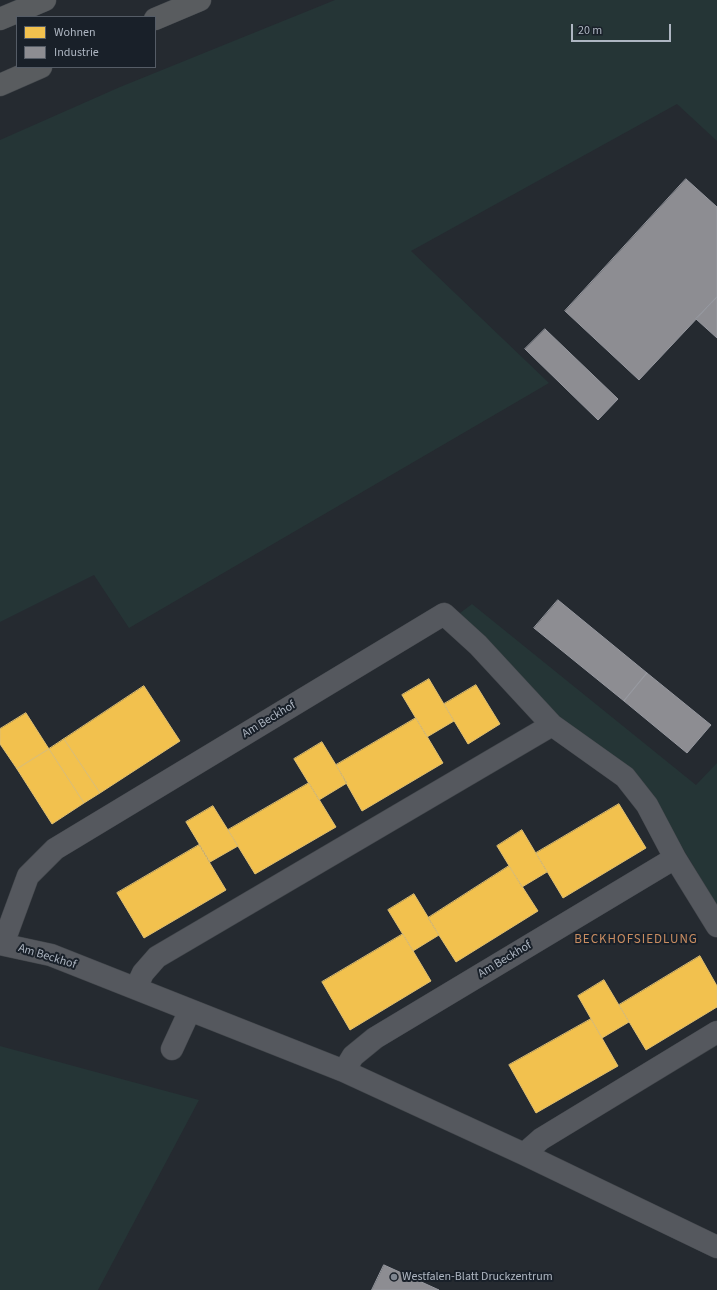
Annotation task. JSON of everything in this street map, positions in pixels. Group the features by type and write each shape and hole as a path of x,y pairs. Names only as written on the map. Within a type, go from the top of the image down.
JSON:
{"highway":[{"path":"0,19 45,0"},
{"path":"156,19 200,0"},
{"path":"0,84 39,68"}],"street":[{"name":"Am Beckhof","path":"717,926 647,806 625,777 552,725 478,645 444,614 55,849 28,876 1,944 51,955 344,1071 524,1154 717,1247"},
{"path":"136,988 143,973 157,957 552,725"},
{"name":"Am Beckhof","path":"344,1071 353,1056 375,1038 676,858"},
{"path":"172,1049 190,1010"},
{"path":"524,1154 541,1139 717,1032"}],"shaded area":[{"path":"335,0 717,0 717,141 677,104 411,251 549,383 129,628 94,575 0,622 0,140 120,87"},
{"path":"472,604 696,785 717,763 717,905 642,781 541,705 460,613"},
{"path":"0,1046 199,1100 98,1290 0,1290"}],"building: Wohnen":[{"path":"429,679 454,721 427,737 402,695"},
{"path":"476,685 500,724 468,744 444,704"},
{"path":"144,686 180,741 100,793 64,739"},
{"path":"26,713 49,749 17,769 0,744 0,729"},
{"path":"416,718 443,763 362,811 336,765"},
{"path":"64,739 100,793 84,803 49,749"},
{"path":"322,742 347,783 319,800 294,759"},
{"path":"49,749 84,803 52,824 17,769"},
{"path":"309,783 336,827 255,874 228,830"},
{"path":"619,804 646,848 563,898 536,853"},
{"path":"213,806 238,846 210,862 186,822"},
{"path":"522,830 547,872 522,887 497,846"},
{"path":"199,845 226,890 144,938 117,893"},
{"path":"509,866 538,911 456,962 428,918"},
{"path":"414,894 439,935 413,951 388,910"},
{"path":"403,934 431,981 350,1030 322,982"},
{"path":"700,956 717,986 717,1007 646,1050 619,1005"},
{"path":"604,980 629,1022 602,1038 578,996"},
{"path":"591,1019 618,1066 536,1113 509,1065"}],"building: Industrie":[{"path":"686,179 717,207 717,297 639,380 565,311"},
{"path":"717,297 717,338 696,319"},
{"path":"545,329 618,399 598,420 525,349"},
{"path":"558,600 647,673 624,701 534,628"},
{"path":"647,673 711,725 687,753 624,701"},
{"name":"Westfalen-Blatt Druckzentrum","path":"384,1265 439,1290 372,1290"}],"place":[{"name":"Westfalen-Blatt Druckzentrum","path":"394,1277"}],"district":[{"name":"BECKHOFSIEDLUNG","path":"636,940"}]}
